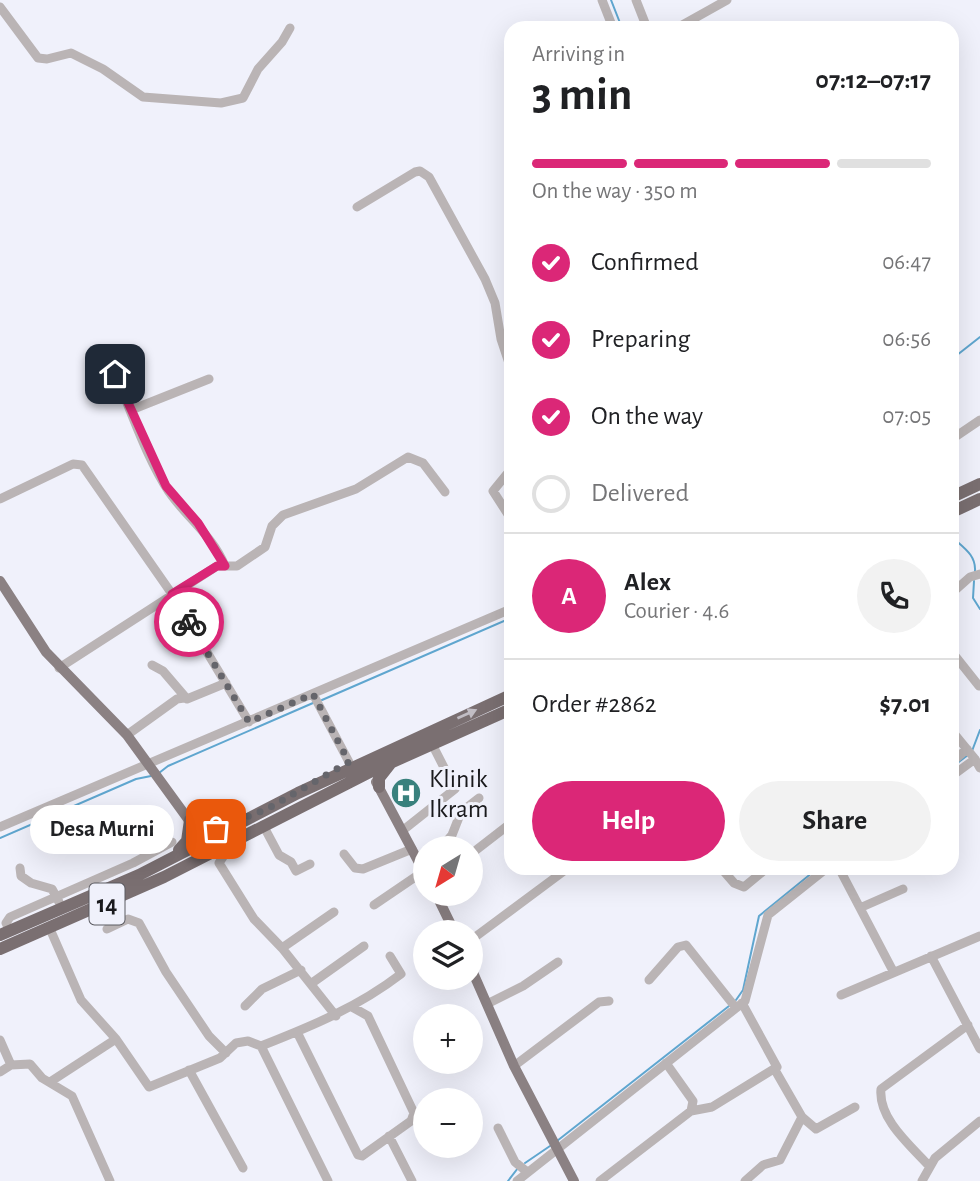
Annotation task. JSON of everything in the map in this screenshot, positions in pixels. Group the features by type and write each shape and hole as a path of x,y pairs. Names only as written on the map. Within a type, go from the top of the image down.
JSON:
{"highway":[{"path":"959,494 980,484"},
{"path":"959,509 980,499"},
{"name":"14","path":"0,949 50,929 163,871 204,840 298,793 313,780 396,760 428,739 504,699"},
{"name":"14","path":"163,871 215,857 237,839 348,783 361,767 393,742 428,739 504,712"},
{"path":"348,783 362,782 377,789 382,773 396,760"},
{"path":"136,869 146,876 163,871 187,841 190,820 216,829 246,819"},
{"name":"14","path":"5,933 104,891 136,869"}],"main road":[{"path":"0,580 33,634 59,668 127,734 215,857"},
{"path":"361,767 412,849"},
{"path":"481,990 514,1066 574,1181"}],"street":[{"path":"602,0 610,21"},
{"path":"636,0 644,21"},
{"path":"690,21 727,0"},
{"path":"0,8 38,58 47,59 71,53 103,69 143,97 221,103 243,98 258,69 282,43 290,28"},
{"path":"356,208 415,172 421,171 429,177 485,279 504,345"},
{"path":"115,374 166,486 198,523 225,566"},
{"path":"131,410 209,379"},
{"path":"959,434 980,420"},
{"path":"59,668 217,566 237,566 265,547 272,526 283,515 356,489 408,457 423,463 445,492"},
{"path":"0,499 73,464 82,466 172,594 249,722"},
{"path":"504,478 493,491 504,508"},
{"path":"959,588 976,575"},
{"path":"0,827 152,766 249,722 316,699 504,612"},
{"path":"959,661 979,686"},
{"path":"152,665 163,671 184,698"},
{"path":"127,734 177,699 192,699 226,683"},
{"path":"316,699 361,767"},
{"path":"402,831 455,789 428,739"},
{"path":"959,739 973,753 980,768"},
{"path":"959,768 973,753"},
{"path":"451,836 461,812 479,799"},
{"path":"263,825 279,855 291,862 296,871 310,864"},
{"path":"483,845 504,828"},
{"path":"5,933 10,917 99,877 136,869 172,842"},
{"path":"344,854 355,868 363,869 412,849"},
{"path":"215,857 254,919 312,983 336,1016"},
{"path":"20,869 25,881 52,889 62,909"},
{"path":"483,931 559,875"},
{"path":"727,875 734,883 744,887 759,875"},
{"path":"517,1181 556,1144 666,1063 748,996 768,915 818,875"},
{"path":"843,875 893,971"},
{"path":"374,905 413,876"},
{"path":"99,877 104,891"},
{"path":"862,907 903,889"},
{"path":"282,948 334,912"},
{"path":"107,929 128,919 139,923 166,972 209,1036 226,1053"},
{"path":"50,929 79,997 116,1039 149,1087 226,1053 236,1043 248,1041 261,1046 336,1016 401,974 390,956"},
{"path":"841,995 980,936"},
{"path":"600,1181 691,1111 712,1107 775,1070 777,1063 736,1004 686,945 678,947 649,980"},
{"path":"312,983 364,946"},
{"path":"932,956 980,1049"},
{"path":"487,1004 523,986 558,962"},
{"path":"245,1006 262,989 300,970"},
{"path":"514,1066 599,1002 610,1002"},
{"path":"298,1032 359,1156 411,1121 414,1113 368,1016 352,1007"},
{"path":"929,1166 893,1125 882,1100 881,1089 968,1025"},
{"path":"50,1082 116,1039"},
{"path":"0,1040 11,1065"},
{"path":"261,1046 328,1181"},
{"path":"666,1063 693,1101 691,1111"},
{"path":"0,1072 11,1065 30,1064 41,1078 72,1096 110,1181"},
{"path":"189,1070 243,1168"},
{"path":"775,1070 802,1117 816,1129 855,1107"},
{"path":"745,1181 763,1165 780,1160 802,1117"},
{"path":"922,1181 929,1166 942,1150 980,1121"},
{"path":"498,1128 515,1162 526,1171"},
{"path":"389,1136 412,1181"}],"waterway":[{"path":"611,0 619,21"},
{"path":"959,354 980,337"},
{"path":"959,543 971,556 975,571"},
{"path":"974,581 973,598 980,609"},
{"path":"322,700 504,621"},
{"path":"159,773 168,766 313,703"},
{"path":"972,751 980,730"},
{"path":"959,762 968,755"},
{"path":"0,838 136,779 151,776"},
{"path":"736,1000 743,990 759,916 809,875"},
{"path":"557,1141 729,1006"},
{"path":"525,1163 550,1146"},
{"path":"508,1181 518,1168"}],"way so far":[{"path":"189,622 249,722 313,694 349,762 313,780 298,793 267,809 216,829"}],"place":[{"name":"Klinik Ikram","path":"406,793"},
{"name":"Desa Murni","path":"216,829"}],"route":[{"path":"115,374 150,458 166,486 183,510 198,523 225,566 217,566 172,594 189,622"}]}
